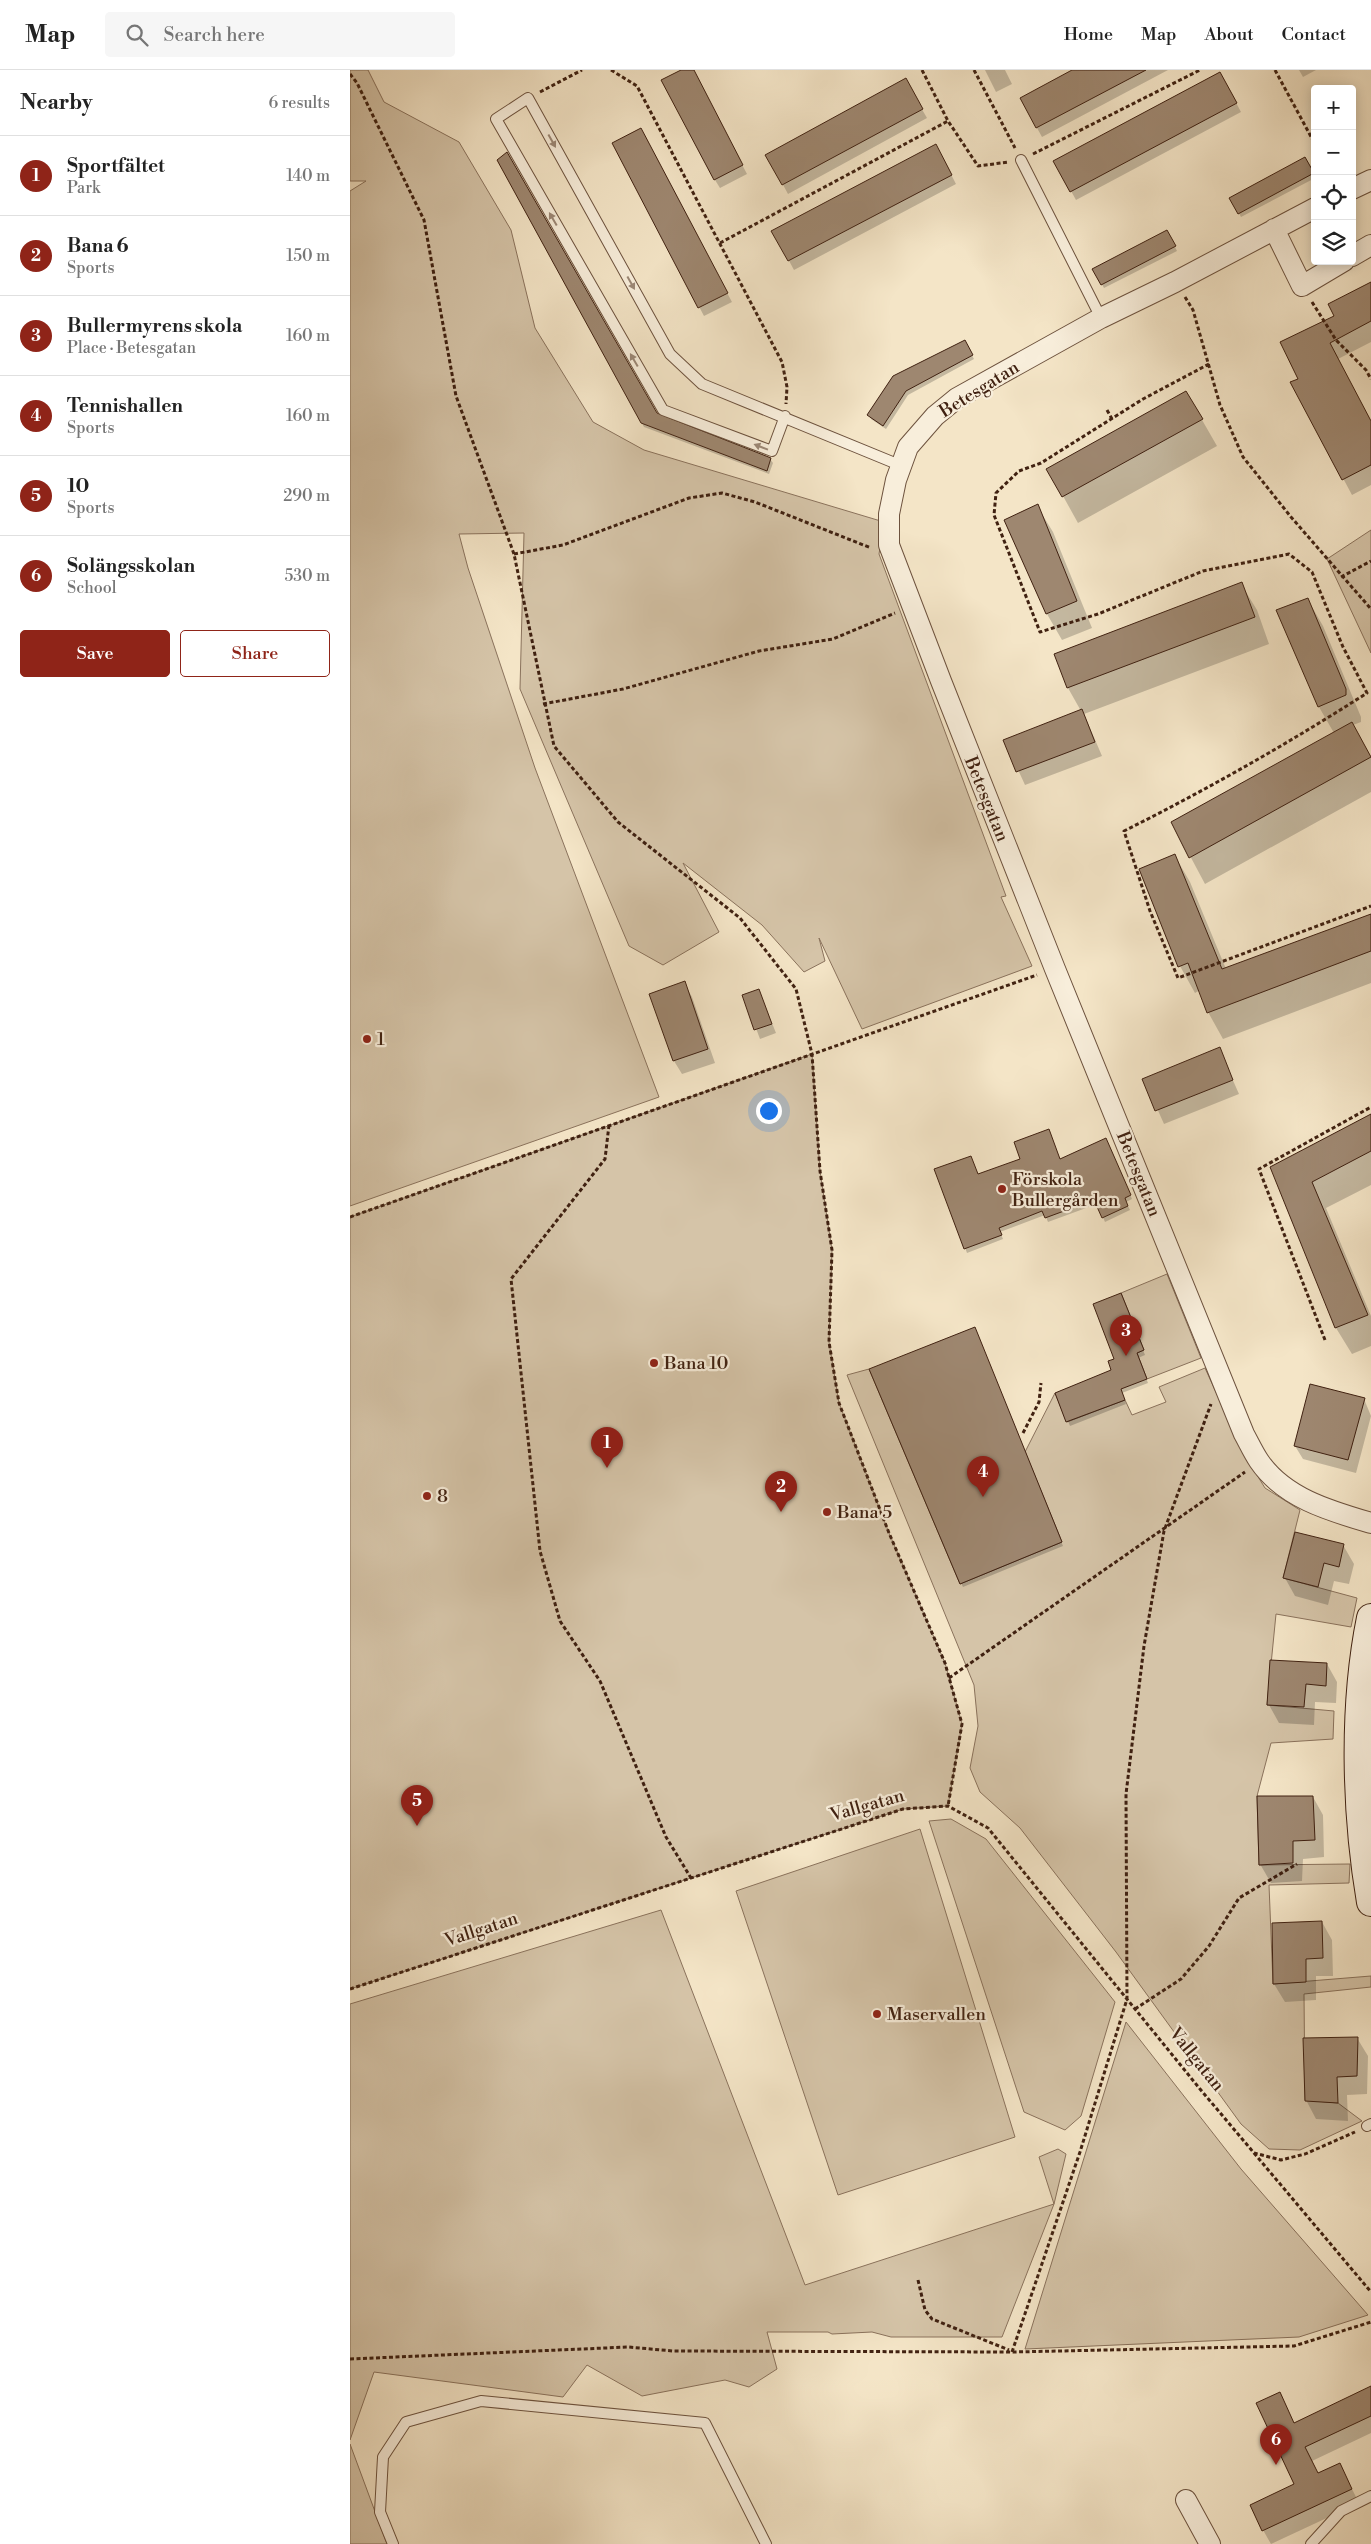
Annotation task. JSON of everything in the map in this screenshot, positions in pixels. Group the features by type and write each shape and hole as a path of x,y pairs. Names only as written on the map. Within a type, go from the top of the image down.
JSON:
{"street":[{"path":"1356,187 1371,180"},
{"name":"Betesgatan","path":"1311,210 1175,282 1101,318 957,398 935,416 908,447 896,480 889,514 889,545 1054,969 1063,1005 1244,1434 1259,1462 1279,1483 1318,1506 1371,1523"},
{"path":"1274,229 1302,286 1337,265"},
{"path":"1356,254 1371,245"},
{"path":"1371,1618 1363,1657 1358,1757 1364,1864 1371,1902"},
{"path":"1186,2500 1210,2544"}],"lane":[{"path":"785,416 772,451 663,410 496,119 528,98 670,354 702,384 785,416 902,466"},
{"path":"1021,160 1101,318"},
{"path":"392,2544 380,2512 383,2457 406,2422 481,2401 705,2423 766,2544"},
{"path":"1311,2544 1341,2511 1371,2496"}],"path":[{"path":"528,98 582,70"},
{"path":"611,70 637,86 782,362 787,386 785,416"},
{"path":"922,70 948,121 978,166 1021,160 1200,70"},
{"path":"974,70 1021,160"},
{"path":"1275,70 1311,137"},
{"path":"350,74 357,82 424,220 456,396 514,554 543,704 554,746 618,822 740,918 796,989 812,1054 820,1171 832,1250 829,1342 838,1403 889,1533 945,1663 962,1724 948,1806"},
{"path":"720,243 948,121"},
{"path":"1175,282 1193,310 1220,405 1243,456 1341,577 1371,609"},
{"path":"1302,286 1336,340 1366,370 1371,379"},
{"path":"1209,364 1143,399 1041,463 1019,471 996,493 994,515 1040,632 1098,614 1203,571 1289,554 1312,572 1343,647 1367,693 1298,737 1193,796 1124,830 1150,911 1178,978 1371,906"},
{"path":"1107,410 1112,419"},
{"path":"514,554 562,545 689,498 722,493 755,502 868,548 889,545"},
{"path":"1341,577 1371,561"},
{"path":"543,704 623,689 759,651 834,639 912,605"},
{"path":"350,1217 1054,969"},
{"path":"1325,1340 1259,1170 1371,1107"},
{"path":"609,1125 605,1159 511,1279 526,1428 540,1551 560,1621 600,1681 666,1837 691,1878"},
{"path":"1012,2352 1080,2152 1127,1999 1126,1794 1144,1646 1164,1531 1221,1377"},
{"path":"1023,1433 1039,1402 1041,1383"},
{"path":"949,1678 1164,1531 1259,1462"},
{"name":"Vallgatan","path":"350,1989 903,1809 948,1806 988,1828 1135,2009 1371,2292"},
{"path":"1135,2009 1181,1979 1209,1946 1239,1898 1297,1864"},
{"path":"1254,2153 1281,2160 1305,2154 1369,2125"},
{"path":"918,2280 925,2310 932,2319 1012,2352"},
{"path":"350,2359 628,2347 673,2351 1012,2352 1294,2346 1371,2322"}],"shaded area":[{"path":"350,70 368,70 384,102 459,142 511,230 535,328 593,422 644,450 884,522 879,554 1006,896 1001,897 1032,966 862,1029 819,938 825,961 804,972 762,925 683,863 719,932 663,965 629,946 520,689 524,533 459,534 468,568 535,768 659,1097 350,1206 350,191 366,181 350,181"},
{"path":"1371,530 1371,653 1327,559"},
{"path":"812,1054 820,1171 832,1250 829,1342 839,1403 889,1533 945,1663 962,1724 948,1806 903,1809 350,1989 350,1217"},
{"path":"1167,1274 1201,1358 1147,1379 1137,1353 1144,1350 1121,1293"},
{"path":"1205,1368 1244,1454 1265,1488 1300,1510 1283,1578 1357,1598 1351,1627 1276,1614 1267,1705 1334,1711 1333,1739 1271,1743 1257,1796 1259,1865 1350,1864 1349,1883 1269,1885 1273,1984 1371,1976 1371,1987 1304,1994 1305,2100 1338,2103 1362,2121 1300,2150 1269,2149 1241,2124 1116,1952 1020,1828 980,1792 970,1768 978,1726 974,1685 847,1375 869,1369 960,1584 1062,1542 1025,1452 1055,1393 1067,1422 1125,1400 1132,1415 1166,1402 1159,1387"},
{"path":"951,1819 986,1839 1115,2002 1081,2116 1065,2130 1024,2112 929,1821"},
{"name":"Maservallen","path":"920,1829 1015,2137 838,2195 736,1891"},
{"path":"661,1910 805,2285 1054,2204 1002,2337 891,2337 872,2332 832,2334 828,2332 767,2332 777,2369 749,2387 725,2380 642,2396 587,2365 563,2397 374,2372 350,2440 350,2004"},
{"path":"1126,2022 1241,2169 1368,2315 1299,2337 1025,2349"},
{"path":"1058,2149 1066,2154 1054,2204 1039,2157"},
{"path":"350,2444 387,2544 350,2544"}],"building":[{"path":"681,70 694,70 743,165 714,180 661,80"},
{"path":"1072,70 1146,70 1036,128 1020,98"},
{"path":"1220,72 1237,103 1070,192 1053,161"},
{"path":"906,78 923,109 782,185 765,155"},
{"path":"641,128 728,293 698,308 612,143"},
{"path":"936,144 952,175 788,261 771,231"},
{"path":"507,152 657,413 771,458 767,471 641,423 497,160"},
{"path":"1305,157 1311,168 1311,175 1238,214 1229,198"},
{"path":"1167,230 1176,246 1101,285 1092,269"},
{"path":"1371,282 1371,321 1330,343 1371,421 1371,465 1342,480 1290,382 1298,379 1280,342 1334,316 1328,304"},
{"path":"965,340 973,355 906,391 883,426 867,415 893,376"},
{"path":"1186,391 1203,419 1062,497 1046,469"},
{"path":"1038,504 1077,601 1046,614 1004,520"},
{"path":"1242,582 1255,617 1067,688 1054,654"},
{"path":"1308,598 1346,689 1346,695 1318,707 1276,610"},
{"path":"1082,709 1095,742 1016,772 1003,740"},
{"path":"1352,722 1371,757 1189,858 1171,822"},
{"path":"1175,854 1222,969 1371,914 1371,951 1207,1013 1188,963 1178,967 1139,869"},
{"path":"685,981 708,1049 673,1061 649,994"},
{"path":"759,989 772,1024 754,1030 742,995"},
{"path":"1220,1047 1233,1080 1155,1111 1142,1079"},
{"path":"1371,1114 1371,1151 1312,1182 1368,1315 1335,1328 1270,1167"},
{"path":"1049,1129 1060,1159 1106,1138 1131,1195 1125,1198 1128,1206 1102,1218 1094,1200 1045,1218 1042,1211 999,1228 1002,1235 964,1249 934,1169 971,1156 978,1174 1020,1159 1014,1142"},
{"path":"1121,1293 1144,1350 1137,1353 1147,1379 1121,1389 1125,1400 1066,1422 1055,1393 1111,1370 1108,1361 1114,1359 1093,1304"},
{"path":"975,1327 1062,1542 960,1584 869,1369"},
{"path":"1310,1384 1365,1398 1348,1460 1294,1446"},
{"path":"1295,1532 1344,1544 1339,1567 1324,1563 1318,1587 1283,1578"},
{"path":"1270,1660 1327,1663 1326,1686 1306,1684 1304,1707 1267,1705"},
{"path":"1257,1796 1313,1796 1315,1840 1293,1841 1293,1863 1259,1865"},
{"path":"1322,1921 1323,1958 1306,1959 1306,1982 1273,1984 1272,1923"},
{"path":"1358,2037 1357,2076 1337,2077 1338,2103 1305,2101 1303,2038"},
{"path":"1371,2386 1371,2416 1305,2447 1318,2473 1340,2463 1352,2489 1262,2531 1250,2505 1294,2484 1256,2403 1280,2392 1294,2423"}],"place":[{"name":"1","path":"367,1039"},
{"name":"Förskola Bullergården","path":"1002,1189"},
{"name":"Bullermyrens skola","path":"1126,1356"},
{"name":"Bana 10","path":"654,1363"},
{"name":"Sportfältet","path":"607,1468"},
{"name":"8","path":"427,1496"},
{"name":"Tennishallen","path":"983,1497"},
{"name":"Bana 6","path":"781,1512"},
{"name":"Bana 5","path":"827,1512"},
{"name":"10","path":"417,1826"},
{"name":"Maservallen","path":"877,2014"},
{"name":"Solängsskolan","path":"1276,2465"}]}
